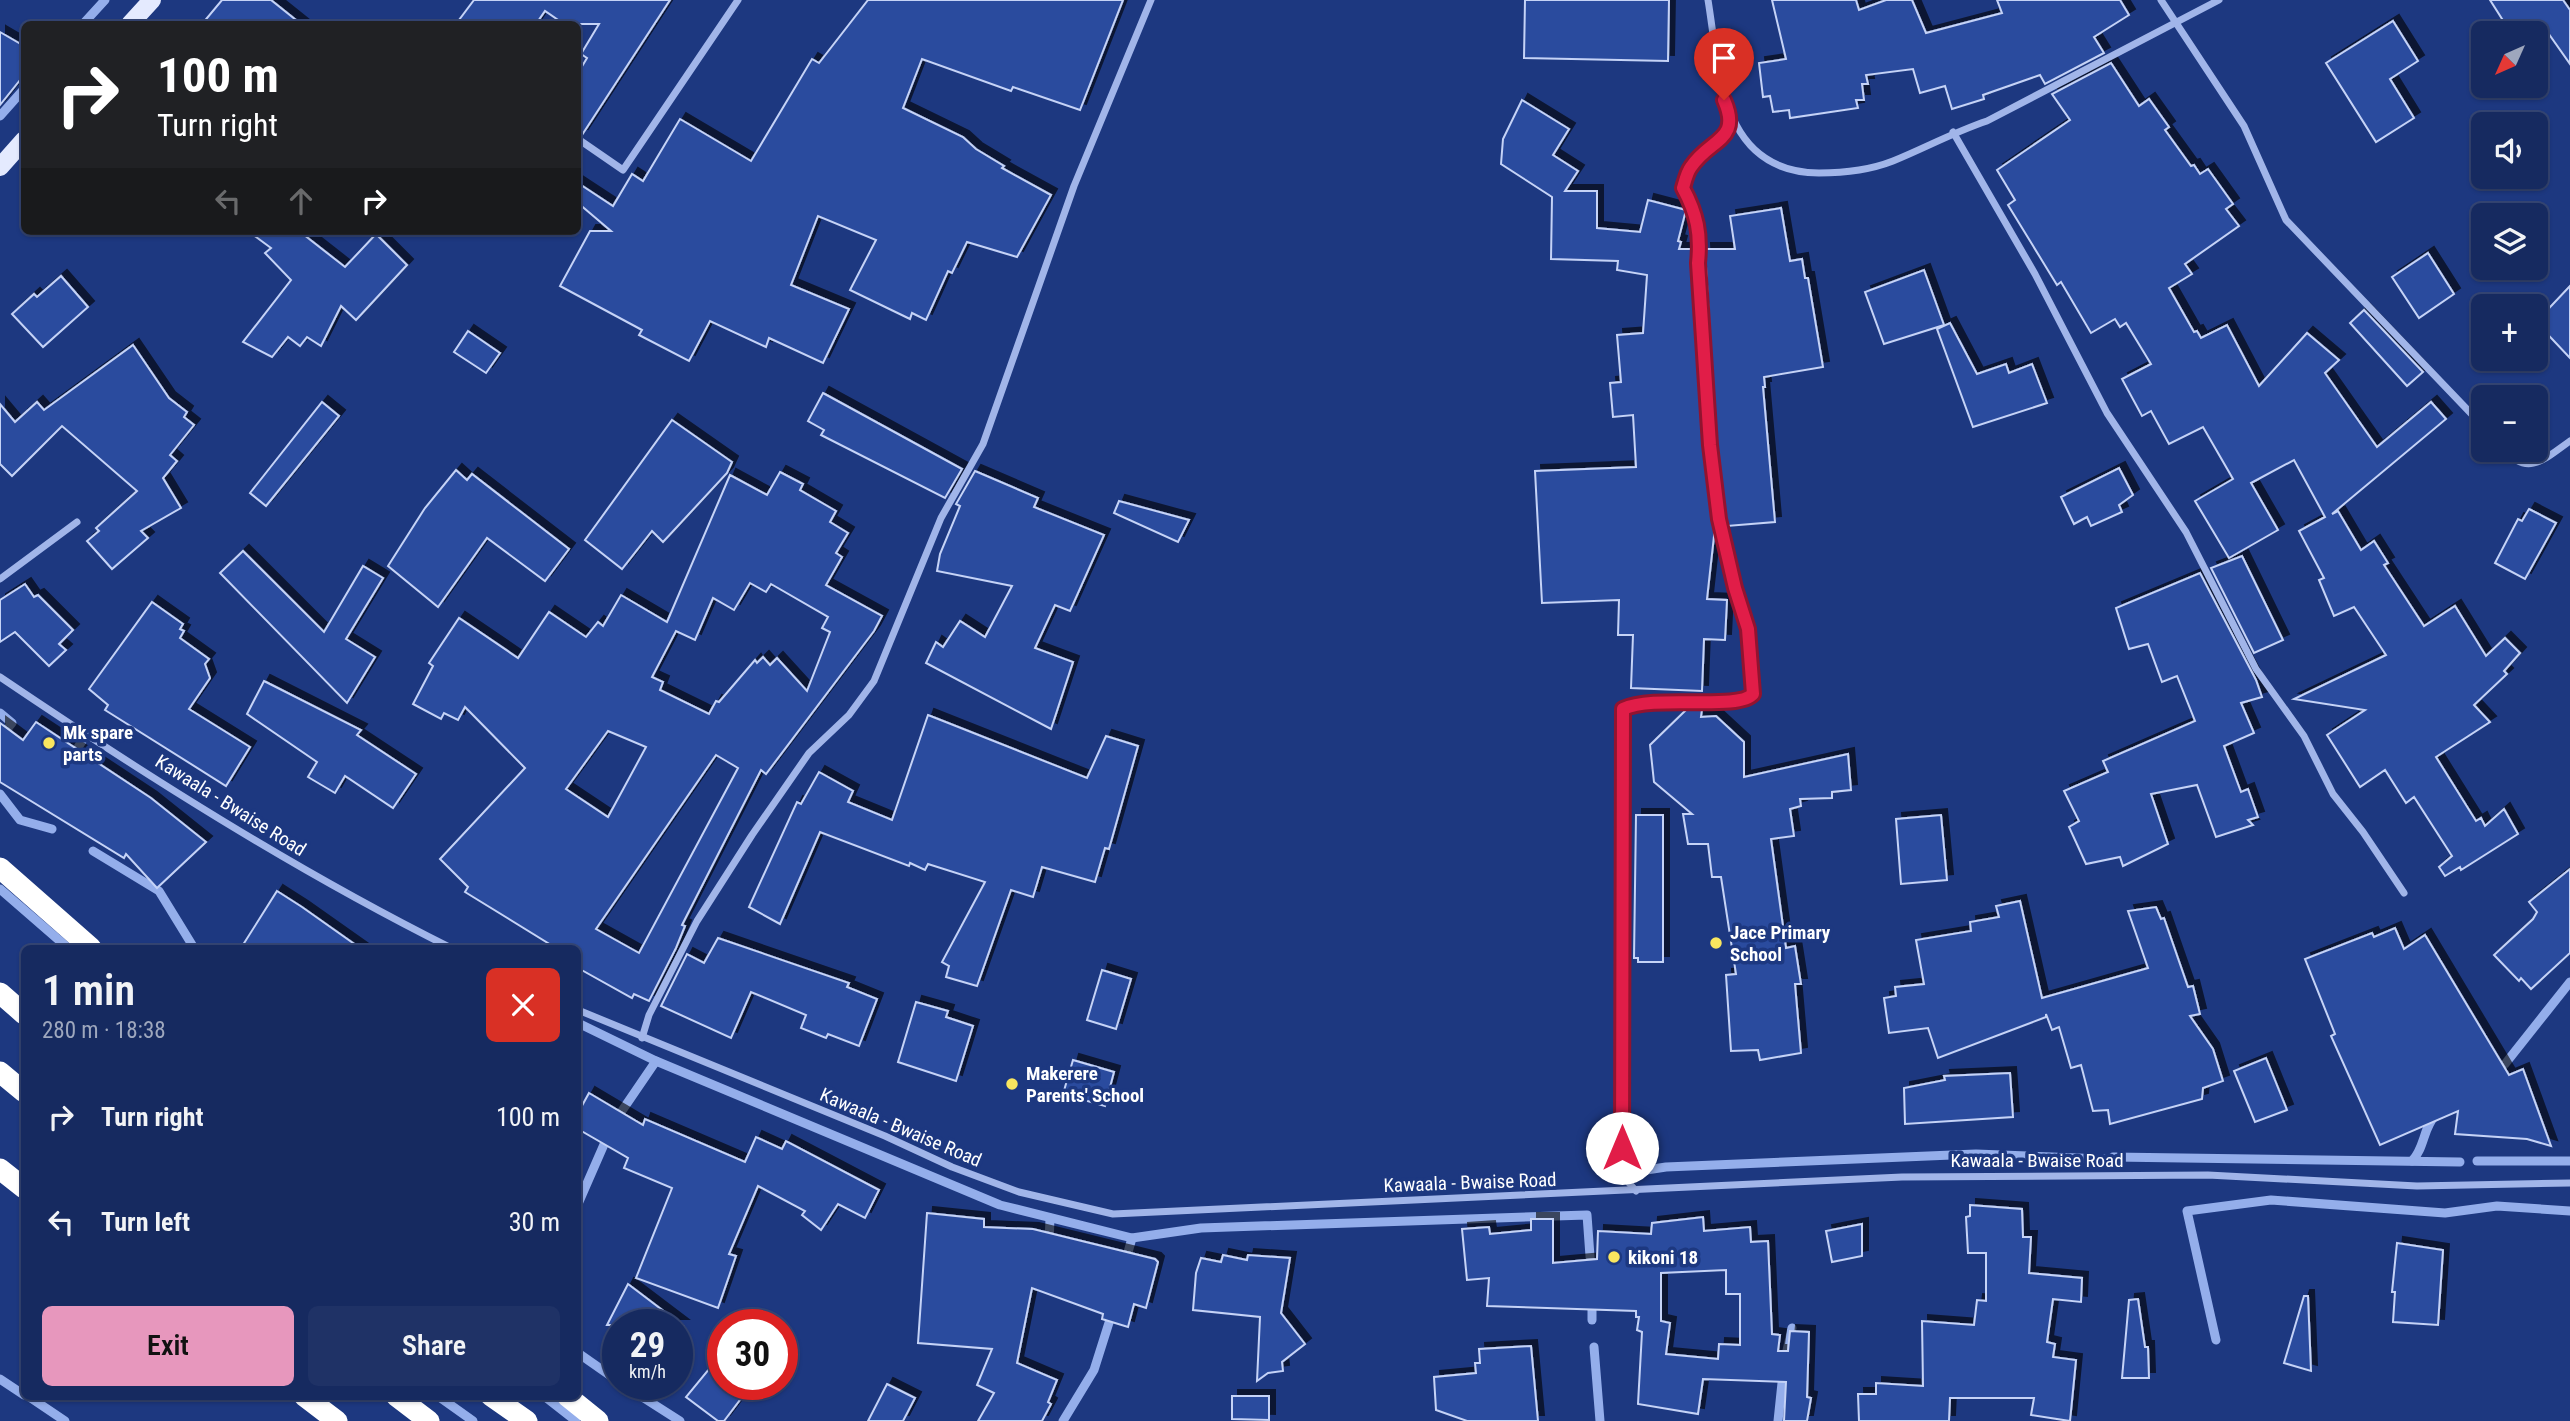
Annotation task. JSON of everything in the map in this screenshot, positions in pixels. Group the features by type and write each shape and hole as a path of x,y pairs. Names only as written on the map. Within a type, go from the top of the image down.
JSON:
{"highway":[{"path":"0,868 88,945"},
{"path":"0,993 21,1011"},
{"path":"0,1072 21,1090"},
{"path":"0,1169 21,1186"},
{"path":"309,1400 337,1421"},
{"path":"401,1400 429,1421"},
{"path":"497,1400 527,1421"},
{"path":"572,1400 598,1421"}],"main road":[{"path":"133,21 152,0"},
{"path":"0,167 21,143"}],"street":[{"path":"581,141 623,170 738,0"},
{"path":"642,1038 649,1015 697,921 752,835 809,753 849,715 874,681 941,519 983,444 1074,186 1151,0"},
{"path":"1708,0 1724,100 1732,117 1753,150 1786,169 1807,173 1839,173 1892,162 1953,132 2018,106 2219,0"},
{"path":"2161,0 2244,126 2286,220 2471,413"},
{"path":"1636,1191 1622,1175 1623,709 1635,704 1664,701 1740,702 1753,694 1748,629 1724,545 1710,445 1698,263 1701,237 1693,207 1683,188 1690,167 1727,133 1732,117"},
{"path":"1953,132 2035,274 2108,413 2186,532 2256,669 2304,736 2333,794 2363,832 2404,893"},
{"path":"2548,456 2570,441"},
{"path":"2520,462 2527,465 2540,462"},
{"path":"0,579 77,522"},
{"name":"Kawaala - Bwaise Road","path":"0,677 264,845 446,945"},
{"name":"Kawaala - Bwaise Road","path":"581,1011 885,1136 952,1167 1019,1192 1113,1214 1902,1177 2208,1175 2417,1186 2570,1183"}],"building":[{"path":"222,0 271,0 297,21 204,21"},
{"path":"474,0 670,0 582,135 581,68 587,58 581,54 599,24 560,21 545,11 538,21 458,21"},
{"path":"868,0 1123,0 1080,110 1013,87 1011,91 922,59 903,108 963,137 976,149 1004,166 1002,168 1051,195 1017,257 967,242 952,273 948,271 926,320 912,313 910,319 850,290 876,240 818,216 791,285 849,309 823,363 769,338 766,347 710,321 689,361 639,335 642,330 560,286 590,231 611,231 581,206 581,185 613,206 632,174 643,181 680,119 751,161 812,59 819,63"},
{"path":"1525,0 1669,0 1668,61 1524,58"},
{"path":"1772,0 1856,0 1859,10 1886,0 1912,0 1926,33 2002,13 1997,0 2120,0 2129,15 2094,37 2104,53 2045,84 2040,75 1983,95 1984,99 1952,109 1945,86 1920,93 1913,69 1866,75 1868,84 1862,84 1864,100 1856,100 1858,108 1790,118 1789,110 1773,112 1770,96 1763,97 1759,63 1786,59"},
{"path":"2490,0 2563,0 2570,10 2570,64 2548,33 2548,21 2503,21"},
{"path":"2393,21 2418,61 2390,79 2414,118 2376,142 2326,63"},
{"path":"0,32 21,44 21,79 0,105"},
{"path":"2111,63 2139,106 2149,99 2169,127 2165,130 2191,166 2194,165 2200,174 2208,169 2233,204 2226,209 2239,226 2185,264 2192,274 2169,288 2194,332 2197,331 2201,338 2227,325 2259,386 2307,333 2339,360 2325,373 2377,447 2431,402 2446,419 2332,514 2338,511 2361,550 2374,541 2388,563 2384,565 2424,626 2455,606 2486,656 2505,638 2520,653 2504,671 2507,674 2474,705 2490,722 2436,757 2476,821 2481,818 2485,826 2504,809 2518,834 2461,870 2460,867 2445,876 2439,867 2452,856 2414,797 2406,803 2385,770 2360,787 2327,735 2365,710 2294,699 2386,655 2354,607 2334,616 2319,580 2324,578 2299,531 2325,517 2294,460 2251,483 2278,530 2229,558 2195,501 2233,479 2203,427 2169,444 2151,411 2142,416 2122,379 2151,364 2126,323 2120,327 2115,319 2091,333 2061,282 2057,285 2008,205 2015,200 1997,170 2070,120 2052,94"},
{"path":"1522,100 1569,129 1553,155 1578,171 1565,191 1597,191 1597,228 1640,232 1648,200 1686,210 1678,241 1681,242 1679,249 1693,249 1704,445 1715,527 1707,599 1727,600 1725,640 1704,639 1702,691 1631,688 1633,635 1618,635 1619,600 1542,603 1535,471 1636,467 1633,415 1613,417 1610,383 1621,382 1617,335 1643,333 1647,275 1617,270 1618,261 1551,259 1552,197 1501,164 1503,139"},
{"path":"1781,208 1790,261 1802,259 1805,278 1808,278 1823,367 1764,377 1775,522 1727,526 1716,444 1705,249 1735,249 1730,216"},
{"path":"253,235 304,235 345,267 377,235 407,265 356,320 341,306 321,346 307,337 300,346 288,337 272,357 243,342 291,280 265,253 271,248"},
{"path":"2428,253 2454,294 2419,318 2392,277"},
{"path":"1924,270 1944,325 1884,344 1865,292"},
{"path":"61,276 88,307 43,347 12,314 34,294 37,297"},
{"path":"2570,286 2570,358 2548,335 2548,309"},
{"path":"2364,310 2423,372 2407,386 2350,323"},
{"path":"1950,323 1977,374 2006,364 2009,373 2032,364 2047,403 1973,427 1937,329"},
{"path":"468,331 500,353 486,373 454,352"},
{"path":"133,345 169,398 187,412 184,417 194,425 170,455 177,461 163,478 181,508 141,531 148,538 112,569 87,541 99,531 96,528 137,491 62,426 12,476 0,464 0,404 15,422 37,402 44,410"},
{"path":"823,393 962,469 945,498 821,435 824,430 808,421"},
{"path":"322,402 339,416 266,506 250,493"},
{"path":"672,420 732,462 727,473 663,542 652,531 622,569 585,540"},
{"path":"2119,468 2133,495 2119,505 2122,512 2091,526 2087,517 2074,524 2061,497"},
{"path":"456,470 467,480 472,474 569,549 545,581 487,538 438,607 388,566 425,508"},
{"path":"975,471 1038,498 1034,507 1104,535 1070,611 1055,605 1035,648 1073,662 1051,729 926,663 936,642 943,647 960,621 985,637 1012,586 937,571 940,554 960,506 956,504"},
{"path":"780,472 803,484 800,490 836,511 830,522 848,533 836,553 842,557 826,585 882,616 874,631 766,774 761,770 682,925 685,926 676,948 649,1001 634,994 632,998 581,970 581,945 551,945 465,892 468,887 440,859 525,768 465,707 458,720 444,713 441,719 413,704 433,666 429,663 459,618 518,658 549,612 586,637 598,622 603,626 621,595 667,622 730,475 767,495","holes":["750,583 766,592 771,584 828,617 822,628 830,632 807,691 777,658 770,665 763,657 757,663 755,660 719,702 716,701 709,714 660,690 663,682 652,677 676,631 695,640 713,598 734,610","608,731 646,747 608,817 566,789","716,755 738,768 639,953 596,929"]},
{"path":"1119,501 1189,520 1178,542 1114,513"},
{"path":"2529,509 2556,523 2525,579 2495,563 2518,519 2522,521"},
{"path":"243,551 324,632 363,566 383,578 346,639 375,657 347,703 220,573"},
{"path":"2242,556 2283,640 2254,653 2211,568"},
{"path":"2200,573 2256,680 2262,697 2241,703 2254,733 2224,746 2241,792 2248,789 2258,817 2248,820 2253,825 2216,837 2197,785 2151,794 2168,844 2123,866 2120,857 2086,864 2069,827 2079,821 2064,791 2108,772 2103,761 2195,721 2177,676 2162,682 2148,644 2129,649 2116,608"},
{"path":"25,584 34,597 38,595 73,630 59,644 66,650 49,666 15,632 0,642 0,600"},
{"path":"152,602 183,624 180,629 184,631 180,638 209,659 205,664 210,678 189,709 250,747 226,786 105,710 108,705 89,689"},
{"path":"264,681 361,730 357,735 416,774 393,808 345,776 335,793 308,777 317,762 247,714"},
{"path":"1687,709 1702,709 1701,717 1716,716 1744,742 1744,777 1848,754 1851,790 1832,792 1832,798 1800,799 1801,806 1790,809 1794,836 1771,839 1786,948 1795,946 1801,984 1795,984 1801,1053 1760,1060 1758,1050 1731,1051 1726,975 1736,974 1721,877 1712,877 1708,844 1688,844 1683,814 1692,814 1654,782 1650,745"},
{"path":"928,715 1087,778 1106,736 1138,746 1109,849 1105,848 1095,882 1042,867 1033,897 1011,890 977,986 946,977 949,966 942,962 985,882 928,864 925,870 910,863 909,866 820,832 780,924 749,907 797,802 801,804 819,772 853,791 848,802 892,820"},
{"path":"36,722 151,798 206,842 157,888 126,854 124,858 0,782 0,723 23,740"},
{"path":"1636,815 1663,815 1663,962 1638,962 1638,958 1634,958"},
{"path":"1941,815 1947,880 1901,884 1896,819"},
{"path":"2570,869 2570,953 2531,989 2521,978 2519,981 2494,955 2533,919 2537,912 2529,902"},
{"path":"277,891 356,945 243,945"},
{"path":"2020,901 2042,998 2148,968 2128,911 2156,907 2161,919 2164,918 2188,987 2193,986 2200,1014 2190,1016 2213,1049 2223,1081 2203,1088 2202,1099 2110,1124 2108,1110 2093,1111 2081,1065 2071,1068 2059,1027 2052,1030 2046,1014 2046,1017 1938,1058 1928,1028 1889,1033 1884,998 1896,996 1895,987 1924,984 1916,940 1971,931 1970,922 1999,917 1996,906"},
{"path":"2395,928 2404,949 2425,935 2509,1075 2523,1069 2551,1146 2527,1139 2455,1134 2458,1111 2380,1145 2331,1036 2335,1034 2305,959 2372,933 2374,937"},
{"path":"718,938 849,983 847,987 877,999 859,1046 828,1034 826,1038 801,1028 806,1015 751,992 731,1038 661,1006 687,954 704,963"},
{"path":"1102,970 1131,979 1116,1029 1087,1020"},
{"path":"916,1002 948,1011 946,1017 973,1026 956,1081 898,1062"},
{"path":"2266,1058 2287,1110 2255,1122 2234,1071"},
{"path":"1073,1060 1114,1072 1105,1106 1063,1094"},
{"path":"2010,1073 2013,1117 1905,1124 1904,1088 1945,1080 1944,1076"},
{"path":"589,1093 643,1125 645,1119 745,1162 756,1137 782,1149 786,1141 879,1190 865,1218 838,1204 821,1230 802,1215 805,1211 758,1186 729,1254 736,1256 718,1308 636,1278 672,1188 624,1168 628,1158 581,1131 581,1108"},
{"path":"1970,1205 2022,1209 2023,1237 2031,1237 2029,1273 2082,1278 2081,1302 2053,1299 2047,1342 2055,1344 2053,1357 2076,1360 2070,1421 2031,1415 2034,1398 1950,1398 1949,1421 1859,1421 1858,1394 1876,1394 1876,1383 1923,1386 1922,1321 1974,1325 1977,1300 1986,1301 1986,1253 1968,1253 1966,1217 1970,1216"},
{"path":"927,1213 984,1219 984,1227 1033,1229 1155,1259 1158,1262 1146,1308 1134,1304 1128,1327 1102,1319 1103,1314 1032,1288 1017,1363 1057,1380 1048,1402 1051,1404 1042,1421 978,1421 994,1393 977,1385 992,1349 918,1343"},
{"path":"1703,1217 1704,1231 1750,1227 1751,1242 1768,1241 1772,1334 1780,1335 1778,1351 1788,1351 1790,1331 1809,1332 1807,1397 1811,1398 1807,1421 1784,1421 1786,1382 1703,1379 1698,1414 1638,1404 1642,1332 1637,1330 1639,1317 1636,1317 1636,1311 1487,1306 1489,1278 1467,1280 1462,1229 1489,1227 1490,1234 1531,1230 1531,1219 1553,1219 1553,1263 1597,1259 1598,1231 1651,1234 1652,1223","holes":["1726,1270 1726,1294 1740,1294 1740,1345 1719,1344 1718,1359 1666,1354 1670,1323 1661,1321 1661,1273"]},
{"path":"1862,1224 1862,1256 1832,1262 1826,1231"},
{"path":"2397,1243 2443,1250 2438,1325 2393,1322 2395,1292 2392,1292"},
{"path":"1223,1255 1247,1260 1248,1255 1290,1258 1281,1313 1305,1344 1282,1362 1283,1371 1268,1373 1257,1381 1260,1317 1193,1310 1196,1273 1201,1258 1221,1262"},
{"path":"628,1284 661,1309 615,1309"},
{"path":"2304,1296 2308,1296 2311,1371 2284,1363"},
{"path":"2138,1299 2145,1347 2148,1347 2149,1378 2122,1378 2129,1300"},
{"path":"1531,1346 1538,1421 1467,1421 1436,1410 1434,1377 1476,1373 1475,1363 1480,1363 1479,1349"},
{"path":"707,1371 707,1400 740,1400 724,1421 718,1421 690,1400 693,1400 693,1388"},
{"path":"887,1384 915,1398 903,1421 868,1421"},
{"path":"1232,1396 1269,1396 1269,1420 1232,1419"}],"waterway":[{"path":"86,21 105,0"},
{"path":"0,116 21,92"},
{"path":"0,713 12,723 0,738"},
{"path":"72,757 82,741"},
{"path":"0,794 20,820 52,829"},
{"path":"93,851 159,891 192,945"},
{"path":"0,889 65,945"},
{"path":"2494,1071 2505,1064 2570,982"},
{"path":"581,1024 656,1061 1000,1205 1132,1238 1201,1228 1587,1215 1591,1270"},
{"path":"615,1121 656,1061"},
{"path":"2412,1161 2436,1115"},
{"path":"581,1197 609,1133"},
{"path":"1607,1176 1666,1167 1976,1154 2104,1159"},
{"path":"2113,1157 2460,1162"},
{"path":"2477,1161 2570,1161"},
{"path":"2216,1340 2187,1211 2271,1200 2445,1213 2497,1206 2570,1211"},
{"path":"1049,1244 1050,1218"},
{"path":"1125,1263 1132,1238"},
{"path":"1592,1298 1592,1320"},
{"path":"1063,1421 1094,1370 1113,1310"},
{"path":"1778,1421 1784,1364 1792,1328"},
{"path":"1594,1347 1600,1421"},
{"path":"581,1355 602,1370"},
{"path":"0,1379 21,1393"},
{"path":"34,1400 65,1421"},
{"path":"444,1400 473,1421"},
{"path":"549,1400 576,1421"},
{"path":"647,1400 680,1421"}],"place":[{"name":"Mk spare parts","path":"49,743"},
{"name":"Jace Primary School","path":"1716,943"},
{"name":"Makerere Parents' School","path":"1012,1084"},
{"name":"kikoni 18","path":"1614,1257"}],"route":[{"path":"1622,1148 1623,709 1635,704 1664,701 1740,702 1753,694 1753,665 1748,629 1724,545 1710,445 1706,349 1698,263 1701,237 1693,207 1683,188 1690,167 1727,133 1732,117 1724,100"}]}
